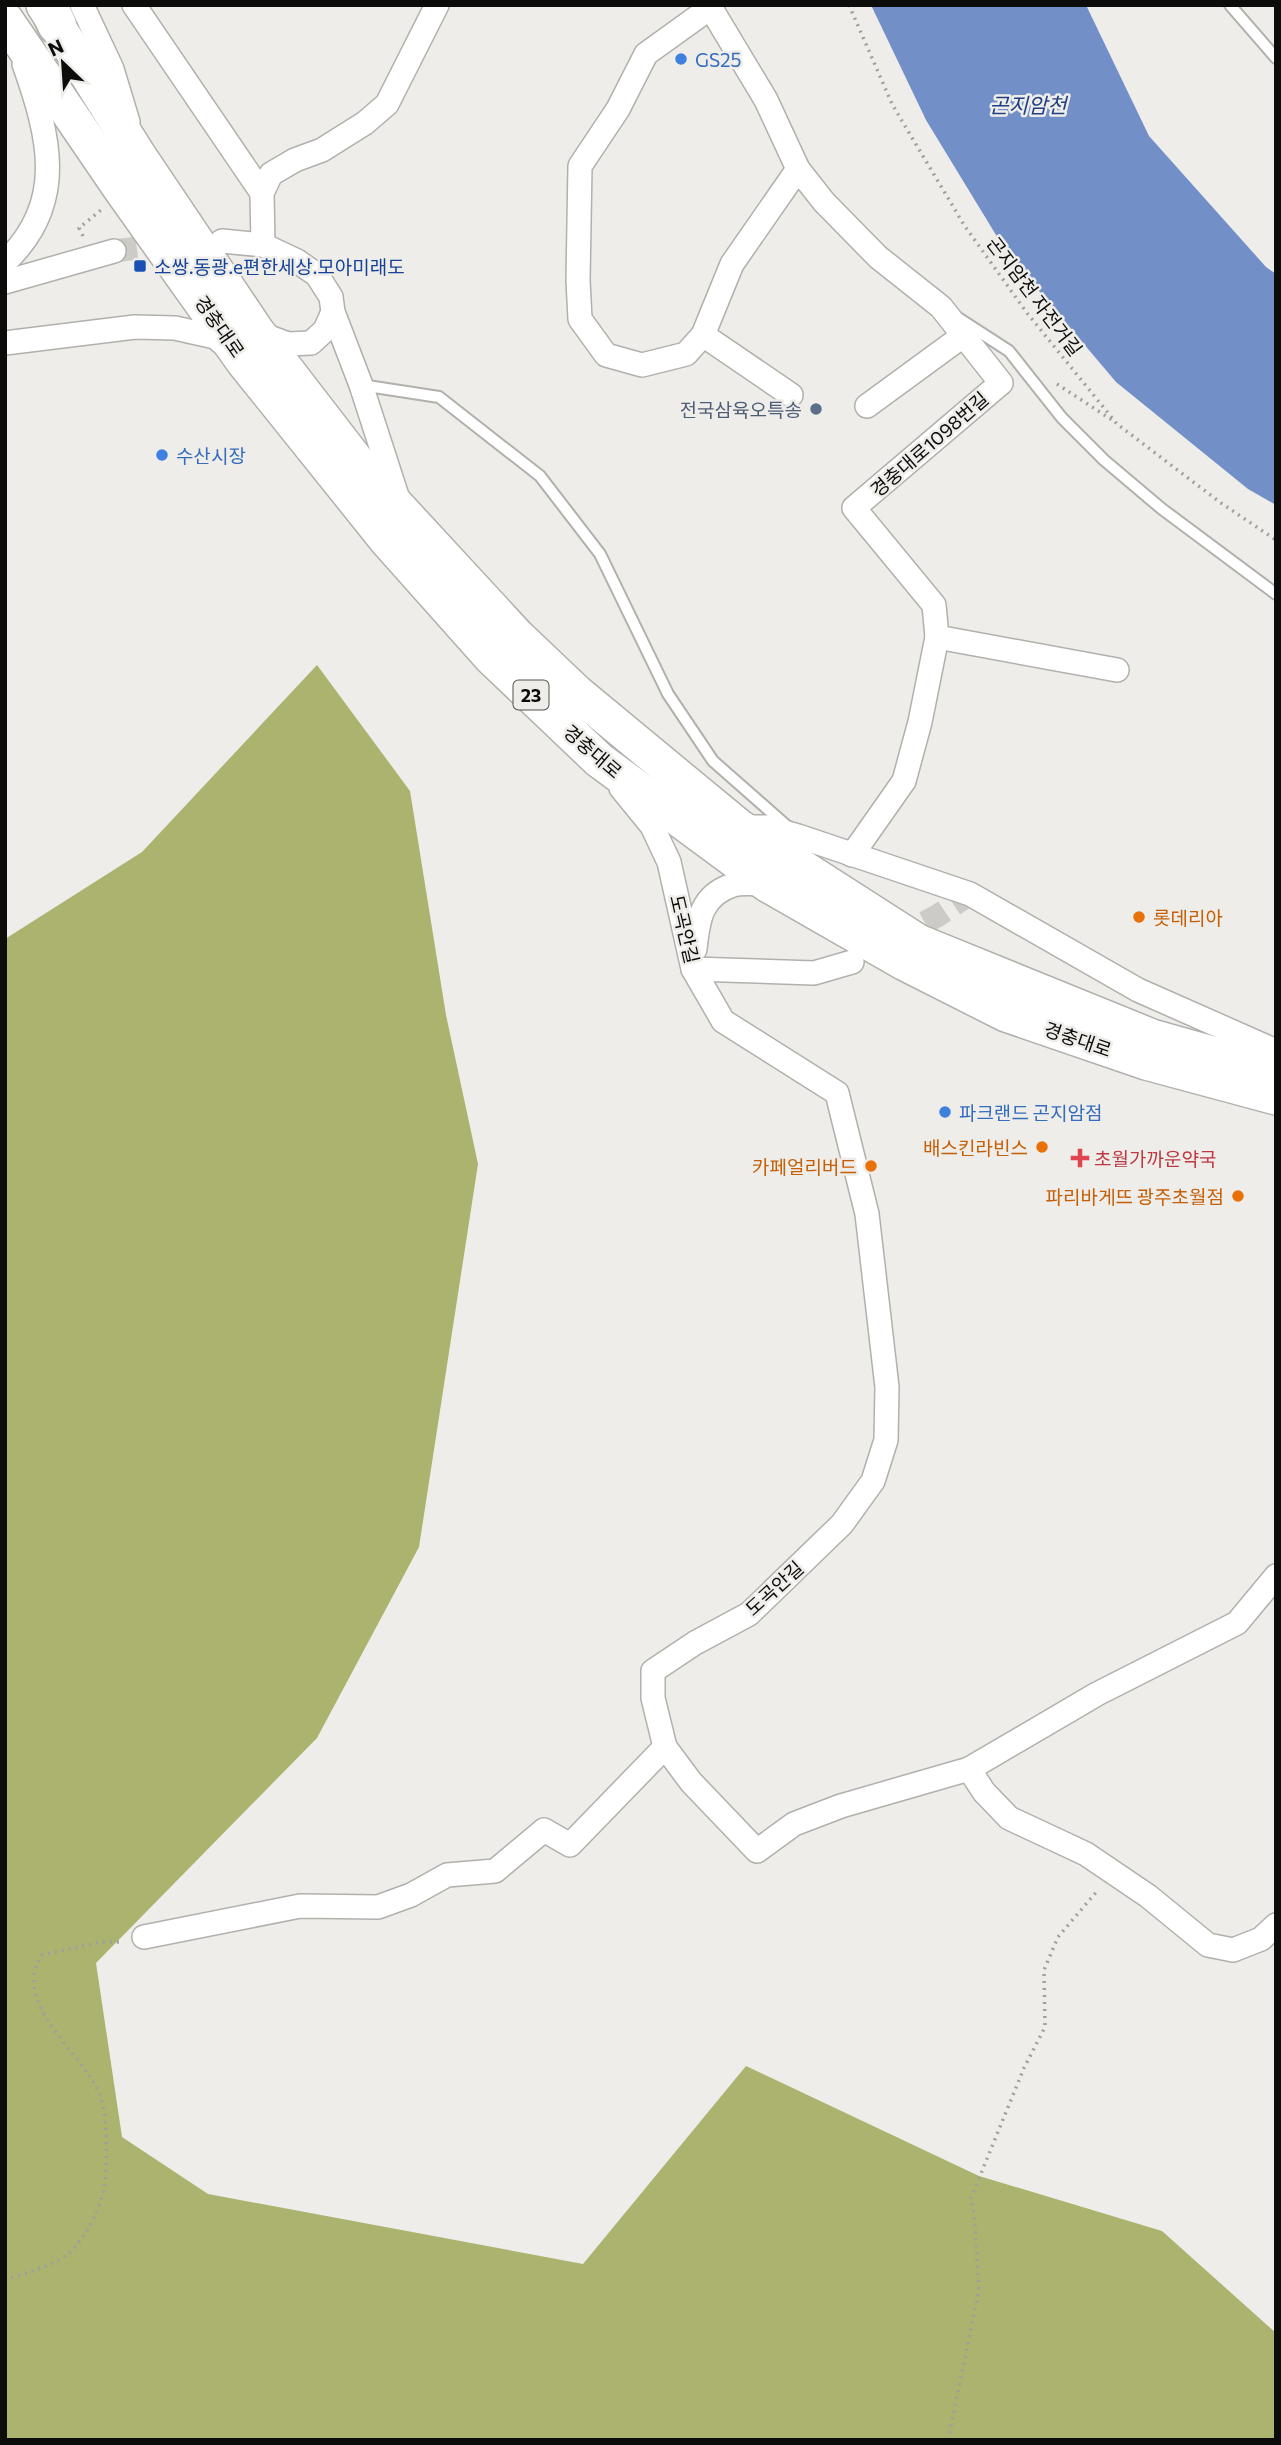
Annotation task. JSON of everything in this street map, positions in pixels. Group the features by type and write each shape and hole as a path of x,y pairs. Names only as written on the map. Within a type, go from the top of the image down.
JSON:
{"main road":[{"name":"경충대로","path":"58,10 138,155 250,347 386,539 492,657 598,760 767,884 905,963 1006,1014 1146,1062 1276,1097"},
{"name":"경충대로","path":"8,23 121,189 250,347 517,636 577,693 739,827 918,942 1152,1037 1276,1072"}],"street":[{"path":"134,5 262,193"},
{"path":"263,245 262,193 271,174 295,160 322,150 365,123 387,104 437,5"},
{"path":"709,7 646,54 618,109 580,166 580,319 606,355 642,365 685,354 703,335 732,264 798,169"},
{"name":"경충대로1098번길","path":"709,7 766,100 798,169 824,202 878,257 942,307 1001,383 855,508 934,605 937,637 920,722 904,781 852,855"},
{"path":"5,261 29,234 42,210 47,188 43,125 8,23"},
{"path":"222,241 263,245 297,261 317,275 331,297 333,312 361,385 394,490 409,520"},
{"path":"5,282 104,254"},
{"path":"5,343 135,327 175,328 250,347 311,343 325,330 333,312"},
{"path":"703,335 791,395"},
{"path":"867,406 964,335"},
{"path":"937,637 1117,670"},
{"name":"도곡안길","path":"598,760 652,826 669,862 693,969 723,1021 837,1093 867,1214 887,1387 886,1440 873,1480 842,1524 749,1614 695,1643 653,1671 653,1698 665,1747 691,1782 757,1851 794,1824 841,1806 969,1769"},
{"path":"739,827 767,827 970,894 1138,990 1276,1051"},
{"path":"767,884 734,884 709,898 698,920 693,969 814,973 852,962"},
{"path":"1276,1576 1237,1623 1097,1694 969,1769 984,1792 1009,1818 1086,1854 1170,1913 1208,1945 1233,1950 1261,1939 1276,1925"},
{"path":"144,1937 300,1906 378,1907 411,1895 447,1875 495,1871 544,1830 570,1845 665,1747"}],"lane":[{"path":"1230,5 1276,58"},
{"path":"942,307 1009,351 1062,418 1104,460 1162,509 1276,594"},
{"path":"361,385 439,397 540,476 600,554 668,694 713,761 798,836"}],"path":[{"name":"곤지암천 자전거길","path":"849,5 892,104 964,225 1027,313 1117,424 1220,503 1276,540"},
{"path":"104,254 79,228 105,207"},
{"path":"1052,380 1117,424"},
{"path":"948,2440 979,2290 971,2198 1024,2068 1045,2027 1044,1970 1058,1937 1112,1872"},
{"path":"5,2280 67,2255 84,2235 104,2189 106,2134 100,2095 92,2079 45,2017 36,1990 35,1965 42,1955 101,1942 121,1942 144,1937"}],"green space":[{"path":"317,665 410,791 446,1015 478,1164 419,1547 317,1738 96,1963 122,2137 208,2194 583,2264 746,2066 979,2176 1162,2231 1276,2333 1276,2440 5,2440 5,939 142,852"}],"water":[{"name":"곤지암천","path":"871,5 1086,5 1149,136 1266,267 1276,274 1276,505 1248,489 1116,382 1007,253 926,120"}],"tunnel":[{"path":"114,251 170,244"},
{"path":"895,939 970,894"}],"place":[{"name":"GS25","path":"681,59"},
{"name":"소쌍.동광.e편한세상.모아미래도","path":"140,266"},
{"name":"전국삼육오특송","path":"816,409"},
{"name":"수산시장","path":"162,455"},
{"name":"롯데리아","path":"1139,917"},
{"name":"파크랜드 곤지암점","path":"945,1112"},
{"name":"배스킨라빈스","path":"1042,1147"},
{"name":"초월가까운약국","path":"1080,1158"},
{"name":"카페얼리버드","path":"871,1166"},
{"name":"파리바게뜨 광주초월점","path":"1238,1196"}]}
